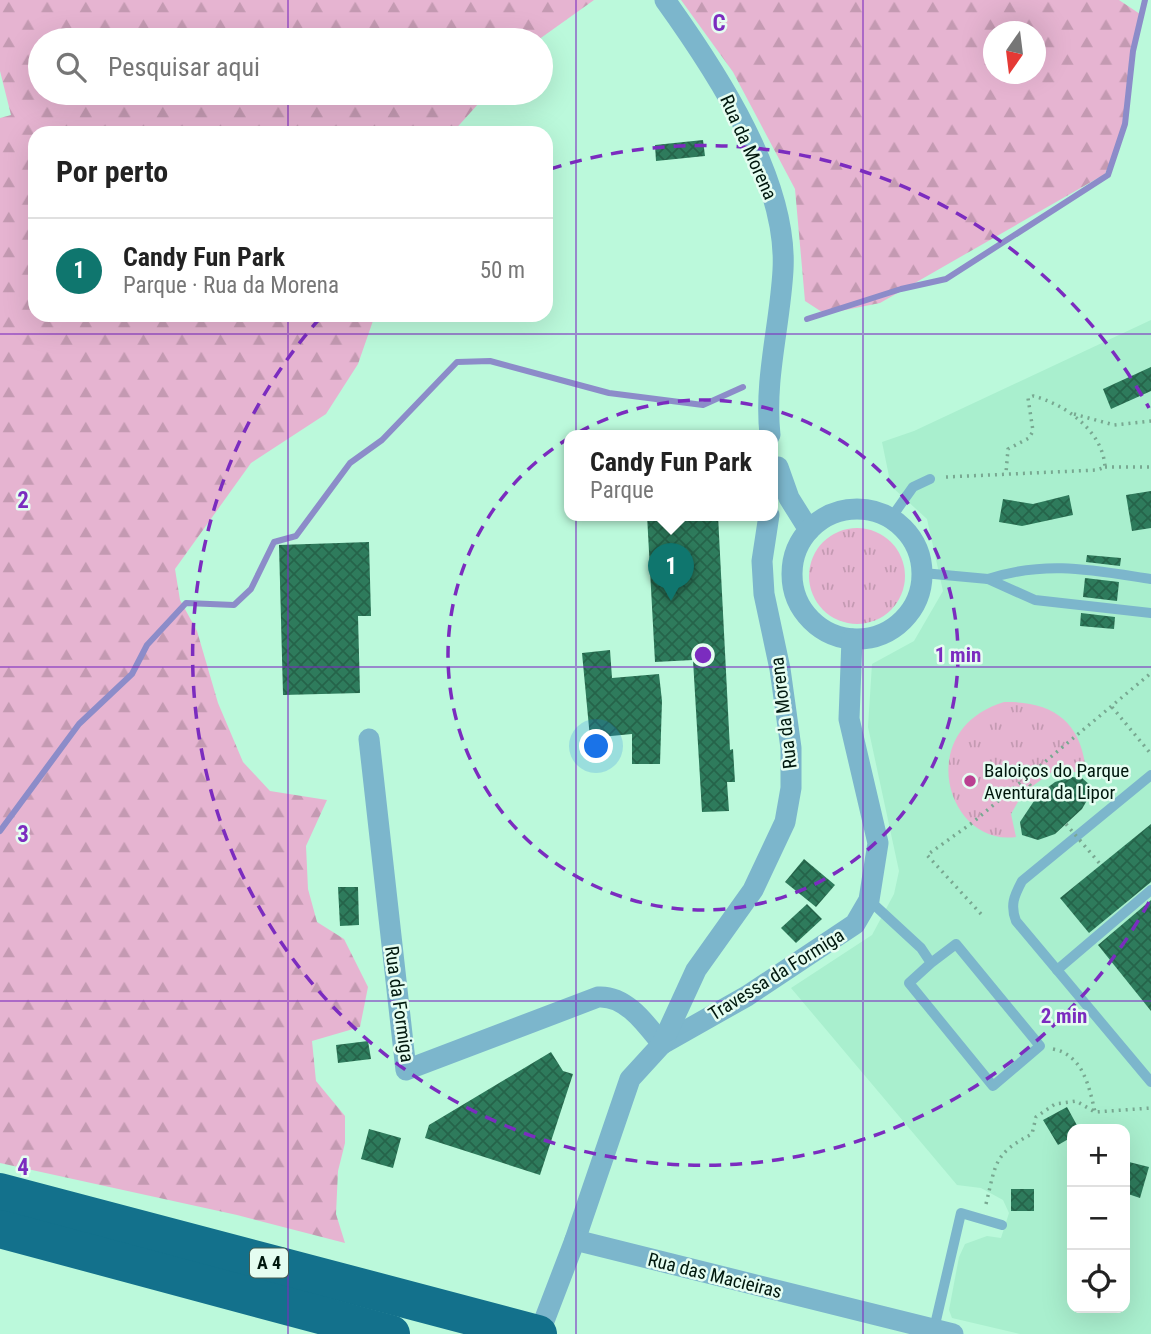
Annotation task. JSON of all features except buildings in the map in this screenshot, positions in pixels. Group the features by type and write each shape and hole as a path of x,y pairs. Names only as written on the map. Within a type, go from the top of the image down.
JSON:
{"highway":[{"name":"A 4","path":"0,1192 538,1334"},
{"name":"A 4","path":"0,1229 391,1334"}],"street":[{"name":"Rua da Morena","path":"666,0 710,62 766,175 776,204 782,236 783,268 766,400 769,430"},
{"path":"778,467 789,498 809,530"},
{"path":"848,509 870,510 891,518 908,532 919,551 923,573 920,594 909,614 894,628 874,637 852,639 832,634 814,623 801,607 793,588 795,557 809,530 827,516 848,509"},
{"name":"Rua da Morena","path":"662,1044 696,970 753,890 785,822 791,788 791,748 780,669 764,594 762,561 768,521"},
{"name":"Travessa da Formiga","path":"662,1044 747,996 855,924 869,900 878,843 849,719 852,639"},
{"name":"Rua da Formiga","path":"369,739 406,1070 598,997 611,996 628,1008 662,1044"},
{"path":"538,1334 575,1240 630,1079 662,1044"},
{"name":"Rua das Macieiras","path":"575,1240 943,1332"}],"lane":[{"path":"891,518 913,486 930,479"},
{"path":"988,579 1021,569 1060,567 1151,579"},
{"path":"923,573 988,579 1035,600 1151,613"},
{"path":"1151,775 1022,881 1014,895 1012,909 1016,921 1151,1082"},
{"path":"1056,970 1151,890"},
{"path":"869,900 921,948 931,963"},
{"path":"956,944 1040,1046 993,1086 909,983 931,963 956,944"},
{"path":"943,1332 961,1213 1002,1225"}],"path":[{"path":"1006,473 1008,449 1029,438 1032,431 1028,398 1033,396 1072,413 1114,425 1151,421"},
{"path":"1072,413 1084,423 1099,446 1105,467"},
{"path":"930,479 1097,470 1105,467 1151,467"},
{"path":"981,914 927,855 972,823 1151,673"},
{"path":"1112,706 1151,754"},
{"path":"1025,779 1038,795"},
{"path":"1066,824 1101,865"},
{"path":"1040,1046 1060,1050 1086,1073 1095,1112"},
{"path":"982,1220 997,1161 1007,1147 1032,1134 1036,1118 1055,1104 1076,1101 1095,1112 1150,1105"}],"shaded area":[{"path":"1151,320 1151,1334 1020,1334 952,1318 949,1310 959,1257 965,1244 987,1236 1001,1238 1009,1213 1003,1200 981,1188 957,1185 791,988 872,935 894,894 899,871 868,727 872,664 914,641 943,591 927,519 891,486 882,442 914,431"}],"green space":[{"path":"0,0 594,0 553,29 28,28 28,105 477,105 458,126 28,126 28,322 373,322 358,364 326,414 251,463 175,569 180,600 197,631 218,703 243,762 270,791 327,800 306,846 308,889 317,922 344,939 368,987 360,1027 312,1041 316,1081 345,1116 345,1143 338,1171 336,1214 345,1243 237,1215 0,1163 0,118 11,115 0,71"},
{"path":"681,0 1119,0 1140,14 1125,115 1105,174 880,303 825,314 805,301 795,189 733,72"},
{"path":"857,528 875,532 891,542 901,558 905,576 901,594 891,610 875,620 857,624 839,620 823,610 813,594 809,576 813,558 823,542 839,532"},
{"path":"1004,702 1037,706 1063,719 1079,741 1086,774 1063,770 1052,772 1023,793 1011,814 1016,837 992,835 972,824 958,806 950,784 949,760 957,736 975,716"}],"waterway":[{"path":"807,319 901,289 946,279 1108,175 1125,124 1133,51 1145,0"},
{"path":"0,831 79,724 132,674 147,645 186,603 234,605 251,589 274,542 296,536 350,463 382,440 457,362 490,361 609,393 703,405 743,387"}],"place":[{"name":"Candy Fun Park","path":"671,601"},
{"name":"Baloiços do Parque Aventura da Lipor","path":"970,781"}]}
